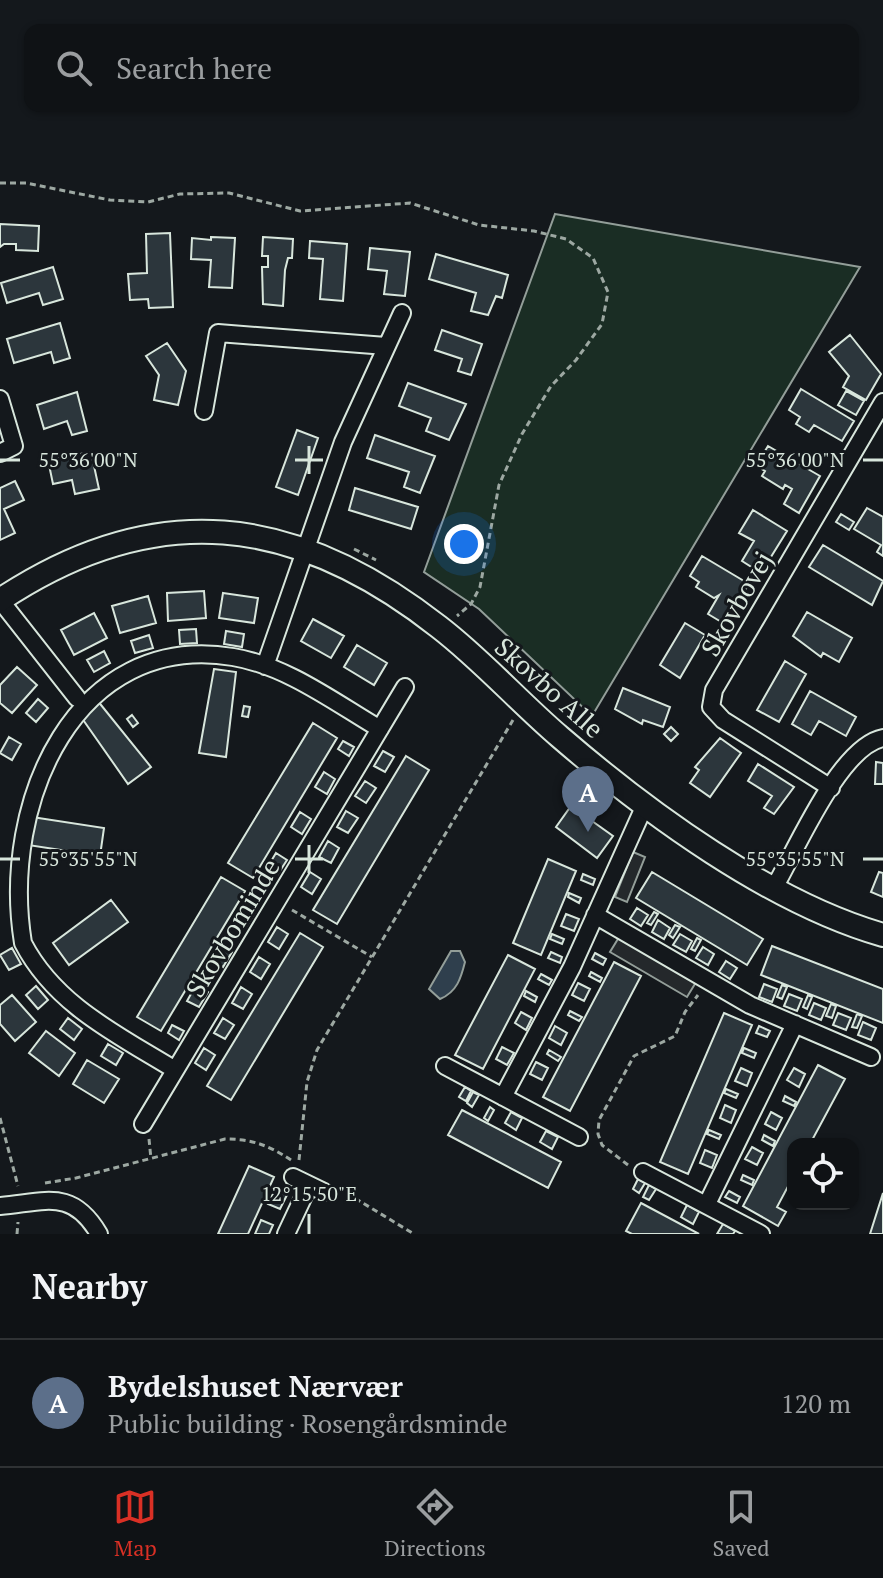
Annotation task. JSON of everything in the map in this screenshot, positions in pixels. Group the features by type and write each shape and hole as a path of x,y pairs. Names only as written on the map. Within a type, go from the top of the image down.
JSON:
{"street":[{"path":"265,666 343,442 402,313"},
{"path":"204,411 218,333 386,346"},
{"path":"0,399 14,446 0,453"},
{"name":"Skovbovej","path":"831,788 723,720 711,707 714,690 883,402"},
{"name":"Skovbo Alle","path":"0,600 45,571 94,549 146,535 200,531 254,535 306,549 364,576 441,628 559,736 645,805 774,888 883,935"},
{"path":"0,600 77,698"},
{"path":"40,737 77,698 115,675 167,657 233,657 265,666 380,729"},
{"name":"Skovbominde","path":"143,1124 405,687"},
{"path":"774,888 831,788 858,751 870,740 883,738"},
{"path":"503,1097 572,967 645,805"},
{"path":"3,877 14,922 42,973 66,999 93,1020 175,1070"},
{"path":"595,915 706,982 871,1057"},
{"path":"707,1204 795,1024"},
{"path":"445,1066 579,1137"},
{"path":"286,1234 323,1188 296,1170"},
{"path":"643,1172 761,1234"},
{"path":"0,1206 18,1195 74,1203 87,1213 99,1234"}],"path":[{"path":"296,1170 307,1082 317,1050 513,720 524,730"},
{"path":"277,901 372,957"},
{"path":"643,1172 602,1145 598,1134 599,1120 634,1056 675,1036 685,1012 706,982"},
{"path":"0,1118 18,1195 17,1234"},
{"path":"18,1195 225,1139 265,1144 296,1170"},
{"path":"323,1188 414,1234"}],"green space":[{"path":"555,214 860,267 592,716 479,609 424,572"}],"shaded area":[{"path":"633,852 645,857 627,902 615,897"},
{"path":"624,929 701,974 687,997 610,952"}],"water":[{"path":"451,951 460,951 465,962 454,988 440,999 429,989"}],"building":[{"path":"0,224 39,226 38,251 16,250 16,244 0,247"},
{"path":"170,233 173,307 149,308 148,299 130,300 128,274 147,273 146,234"},
{"path":"211,237 235,238 232,288 209,287 211,260 191,259 192,238 211,240"},
{"path":"263,237 293,239 292,258 288,258 285,270 283,306 263,304 262,267 268,267 268,256 262,256"},
{"path":"310,241 347,244 343,301 320,299 323,259 309,258"},
{"path":"370,248 410,252 405,296 384,294 387,271 368,269"},
{"path":"436,254 508,275 502,298 496,296 488,315 471,311 476,293 429,279"},
{"path":"53,267 63,299 43,305 39,293 7,303 1,283"},
{"path":"60,323 70,358 54,363 51,352 14,363 7,339"},
{"path":"442,330 482,344 471,375 458,371 462,359 435,350"},
{"path":"850,335 881,374 866,400 843,387 849,376 829,352"},
{"path":"167,343 186,371 178,405 154,400 159,375 146,356"},
{"path":"408,383 466,404 449,440 426,431 431,418 399,406"},
{"path":"801,389 854,421 842,441 814,425 809,432 796,424 800,417 789,410"},
{"path":"846,391 864,401 856,415 838,405"},
{"path":"77,392 87,431 72,435 67,421 44,429 37,405"},
{"path":"297,430 318,438 298,495 276,487"},
{"path":"375,435 435,456 420,493 404,487 409,472 367,458"},
{"path":"768,446 820,476 799,513 784,504 792,489 785,485 783,489 762,476 765,471 756,466"},
{"path":"91,452 99,489 75,494 72,480 53,484 48,460"},
{"path":"15,481 24,500 4,509 15,533 0,540 0,488"},
{"path":"355,488 418,507 411,529 349,510"},
{"path":"867,508 883,517 883,556 877,552 881,545 854,529"},
{"path":"753,510 787,531 761,573 742,561 754,541 739,533"},
{"path":"841,514 854,522 849,530 836,522"},
{"path":"823,545 883,581 872,605 809,567"},
{"path":"702,556 749,584 723,623 708,614 719,595 714,598 696,587 699,582 690,576"},
{"path":"204,591 206,618 168,621 167,593"},
{"path":"223,593 258,598 254,623 219,618"},
{"path":"148,596 156,623 120,633 112,606"},
{"path":"807,612 852,638 839,662 823,653 821,657 793,636"},
{"path":"94,613 107,638 74,655 61,630"},
{"path":"313,619 344,636 331,658 301,641"},
{"path":"685,623 705,635 680,678 660,665"},
{"path":"196,629 197,643 180,644 179,630"},
{"path":"226,631 244,634 242,647 224,644"},
{"path":"715,633 726,640 719,652 707,645"},
{"path":"149,635 153,648 135,653 131,641"},
{"path":"357,645 387,663 374,685 344,667"},
{"path":"104,651 110,663 94,672 87,660"},
{"path":"785,661 806,674 779,722 757,710"},
{"path":"17,667 37,685 12,713 0,703 0,685"},
{"path":"214,669 236,672 226,757 199,753"},
{"path":"623,688 670,707 663,727 643,720 642,724 615,709"},
{"path":"810,691 856,717 846,736 819,721 811,735 792,724"},
{"path":"38,699 48,708 36,722 26,713"},
{"path":"97,700 151,767 128,784 79,714"},
{"path":"244,706 250,707 248,717 242,716"},
{"path":"132,715 138,723 133,727 127,719"},
{"path":"313,723 337,738 253,878 228,863"},
{"path":"671,727 678,734 671,741 664,734"},
{"path":"9,737 21,744 12,760 0,753"},
{"path":"720,738 741,753 710,797 690,783 699,770 695,767"},
{"path":"343,741 354,747 349,756 338,749"},
{"path":"383,751 394,757 385,772 374,766"},
{"path":"406,756 429,770 337,924 313,910"},
{"path":"876,762 883,763 883,784 875,784"},
{"path":"758,764 794,787 774,814 764,808 772,796 748,781"},
{"path":"324,772 335,779 327,794 315,787"},
{"path":"365,781 376,788 366,803 355,796"},
{"path":"571,806 613,836 597,858 556,827"},
{"path":"346,811 358,818 348,833 337,827"},
{"path":"300,812 311,819 302,834 291,827"},
{"path":"32,817 104,828 100,856 28,845"},
{"path":"328,841 339,848 331,863 319,857"},
{"path":"276,853 287,860 278,874 267,868"},
{"path":"548,859 576,871 541,955 513,943"},
{"path":"310,872 321,879 312,894 301,887"},
{"path":"652,872 763,939 747,965 636,898"},
{"path":"879,872 883,873 883,897 871,892"},
{"path":"583,874 595,879 593,885 581,880"},
{"path":"221,877 245,891 161,1031 137,1017"},
{"path":"569,893 581,898 579,903 568,897"},
{"path":"111,900 128,922 69,965 53,943"},
{"path":"244,906 255,912 246,927 235,921"},
{"path":"637,908 648,915 641,926 630,919"},
{"path":"654,912 658,914 651,925 647,923"},
{"path":"566,914 579,919 574,931 561,926"},
{"path":"658,920 670,928 664,939 652,932"},
{"path":"675,925 680,927 673,938 669,935"},
{"path":"277,927 288,934 279,949 268,942"},
{"path":"300,933 323,947 231,1100 207,1086"},
{"path":"552,934 564,939 562,944 550,939"},
{"path":"680,934 692,941 686,952 673,945"},
{"path":"697,938 701,940 695,951 691,949"},
{"path":"221,945 232,952 223,967 212,960"},
{"path":"772,946 883,989 883,1023 761,975"},
{"path":"703,947 714,954 708,965 696,958"},
{"path":"12,948 21,964 9,970 0,955"},
{"path":"551,952 562,957 560,963 548,958"},
{"path":"595,953 606,959 603,965 592,959"},
{"path":"508,955 535,969 483,1069 455,1055"},
{"path":"259,957 270,964 261,979 250,972"},
{"path":"726,961 737,968 730,979 719,972"},
{"path":"614,962 641,976 570,1111 543,1097"},
{"path":"591,972 602,978 600,982 589,976"},
{"path":"541,974 552,980 549,985 538,979"},
{"path":"578,983 590,989 584,1001 572,995"},
{"path":"764,984 777,989 772,1002 759,997"},
{"path":"196,985 208,992 199,1007 187,1001"},
{"path":"782,985 787,987 782,999 777,997"},
{"path":"36,986 48,1000 38,1009 26,995"},
{"path":"241,987 252,994 243,1009 232,1003"},
{"path":"526,991 537,997 535,1002 524,996"},
{"path":"789,994 802,999 797,1011 784,1006"},
{"path":"12,995 36,1022 15,1041 0,1024 0,1005"},
{"path":"808,995 812,997 807,1009 803,1007"},
{"path":"814,1003 826,1008 821,1020 809,1015"},
{"path":"831,1004 836,1006 832,1018 826,1016"},
{"path":"570,1011 582,1017 579,1021 568,1015"},
{"path":"521,1012 532,1018 526,1030 515,1023"},
{"path":"724,1013 752,1025 688,1174 660,1162"},
{"path":"838,1013 851,1018 846,1030 833,1025"},
{"path":"857,1014 862,1016 857,1028 852,1027"},
{"path":"68,1018 82,1029 74,1040 60,1029"},
{"path":"223,1018 234,1025 225,1039 214,1033"},
{"path":"863,1022 876,1028 871,1040 858,1035"},
{"path":"172,1025 184,1031 179,1040 168,1033"},
{"path":"555,1026 567,1033 561,1045 549,1038"},
{"path":"759,1026 770,1031 767,1037 756,1033"},
{"path":"46,1031 75,1053 59,1076 29,1053"},
{"path":"108,1044 123,1053 116,1065 101,1056"},
{"path":"502,1047 514,1053 507,1065 496,1059"},
{"path":"204,1048 215,1055 206,1070 195,1063"},
{"path":"744,1048 756,1053 754,1058 742,1053"},
{"path":"549,1050 561,1057 558,1061 547,1054"},
{"path":"87,1060 119,1079 104,1103 73,1084"},
{"path":"536,1062 548,1068 542,1080 530,1074"},
{"path":"818,1065 845,1079 813,1138 787,1138 787,1188 777,1207 786,1212 778,1226 743,1206"},
{"path":"741,1068 752,1073 747,1086 735,1081"},
{"path":"794,1068 805,1074 799,1087 787,1080"},
{"path":"465,1087 471,1091 466,1101 459,1097"},
{"path":"726,1089 738,1094 736,1098 724,1093"},
{"path":"473,1092 479,1095 472,1107 467,1103"},
{"path":"785,1096 796,1102 794,1106 783,1101"},
{"path":"725,1105 736,1110 731,1123 720,1118"},
{"path":"490,1107 494,1110 488,1121 484,1118"},
{"path":"462,1110 561,1162 548,1188 448,1135"},
{"path":"511,1112 522,1118 516,1130 505,1123"},
{"path":"771,1112 782,1118 776,1130 765,1124"},
{"path":"709,1130 721,1135 719,1139 707,1134"},
{"path":"546,1131 558,1137 552,1149 540,1142"},
{"path":"764,1135 775,1141 773,1146 762,1140"},
{"path":"752,1147 763,1153 757,1165 745,1159"},
{"path":"705,1150 717,1155 712,1168 700,1163"},
{"path":"249,1166 274,1177 248,1234 218,1234"},
{"path":"743,1175 754,1180 752,1185 741,1180"},
{"path":"638,1179 645,1183 639,1193 633,1189"},
{"path":"649,1185 656,1189 649,1200 643,1197"},
{"path":"276,1188 288,1193 280,1209 268,1204"},
{"path":"729,1191 740,1197 737,1203 725,1197"},
{"path":"883,1193 883,1234 870,1234"},
{"path":"641,1203 699,1234 632,1234 626,1231"},
{"path":"687,1205 699,1212 693,1224 681,1217"},
{"path":"261,1220 273,1225 269,1234 255,1234"},
{"path":"723,1224 735,1231 733,1234 717,1234"}],"place":[{"name":"Bydelshuset Nærvær","path":"588,832"}]}
